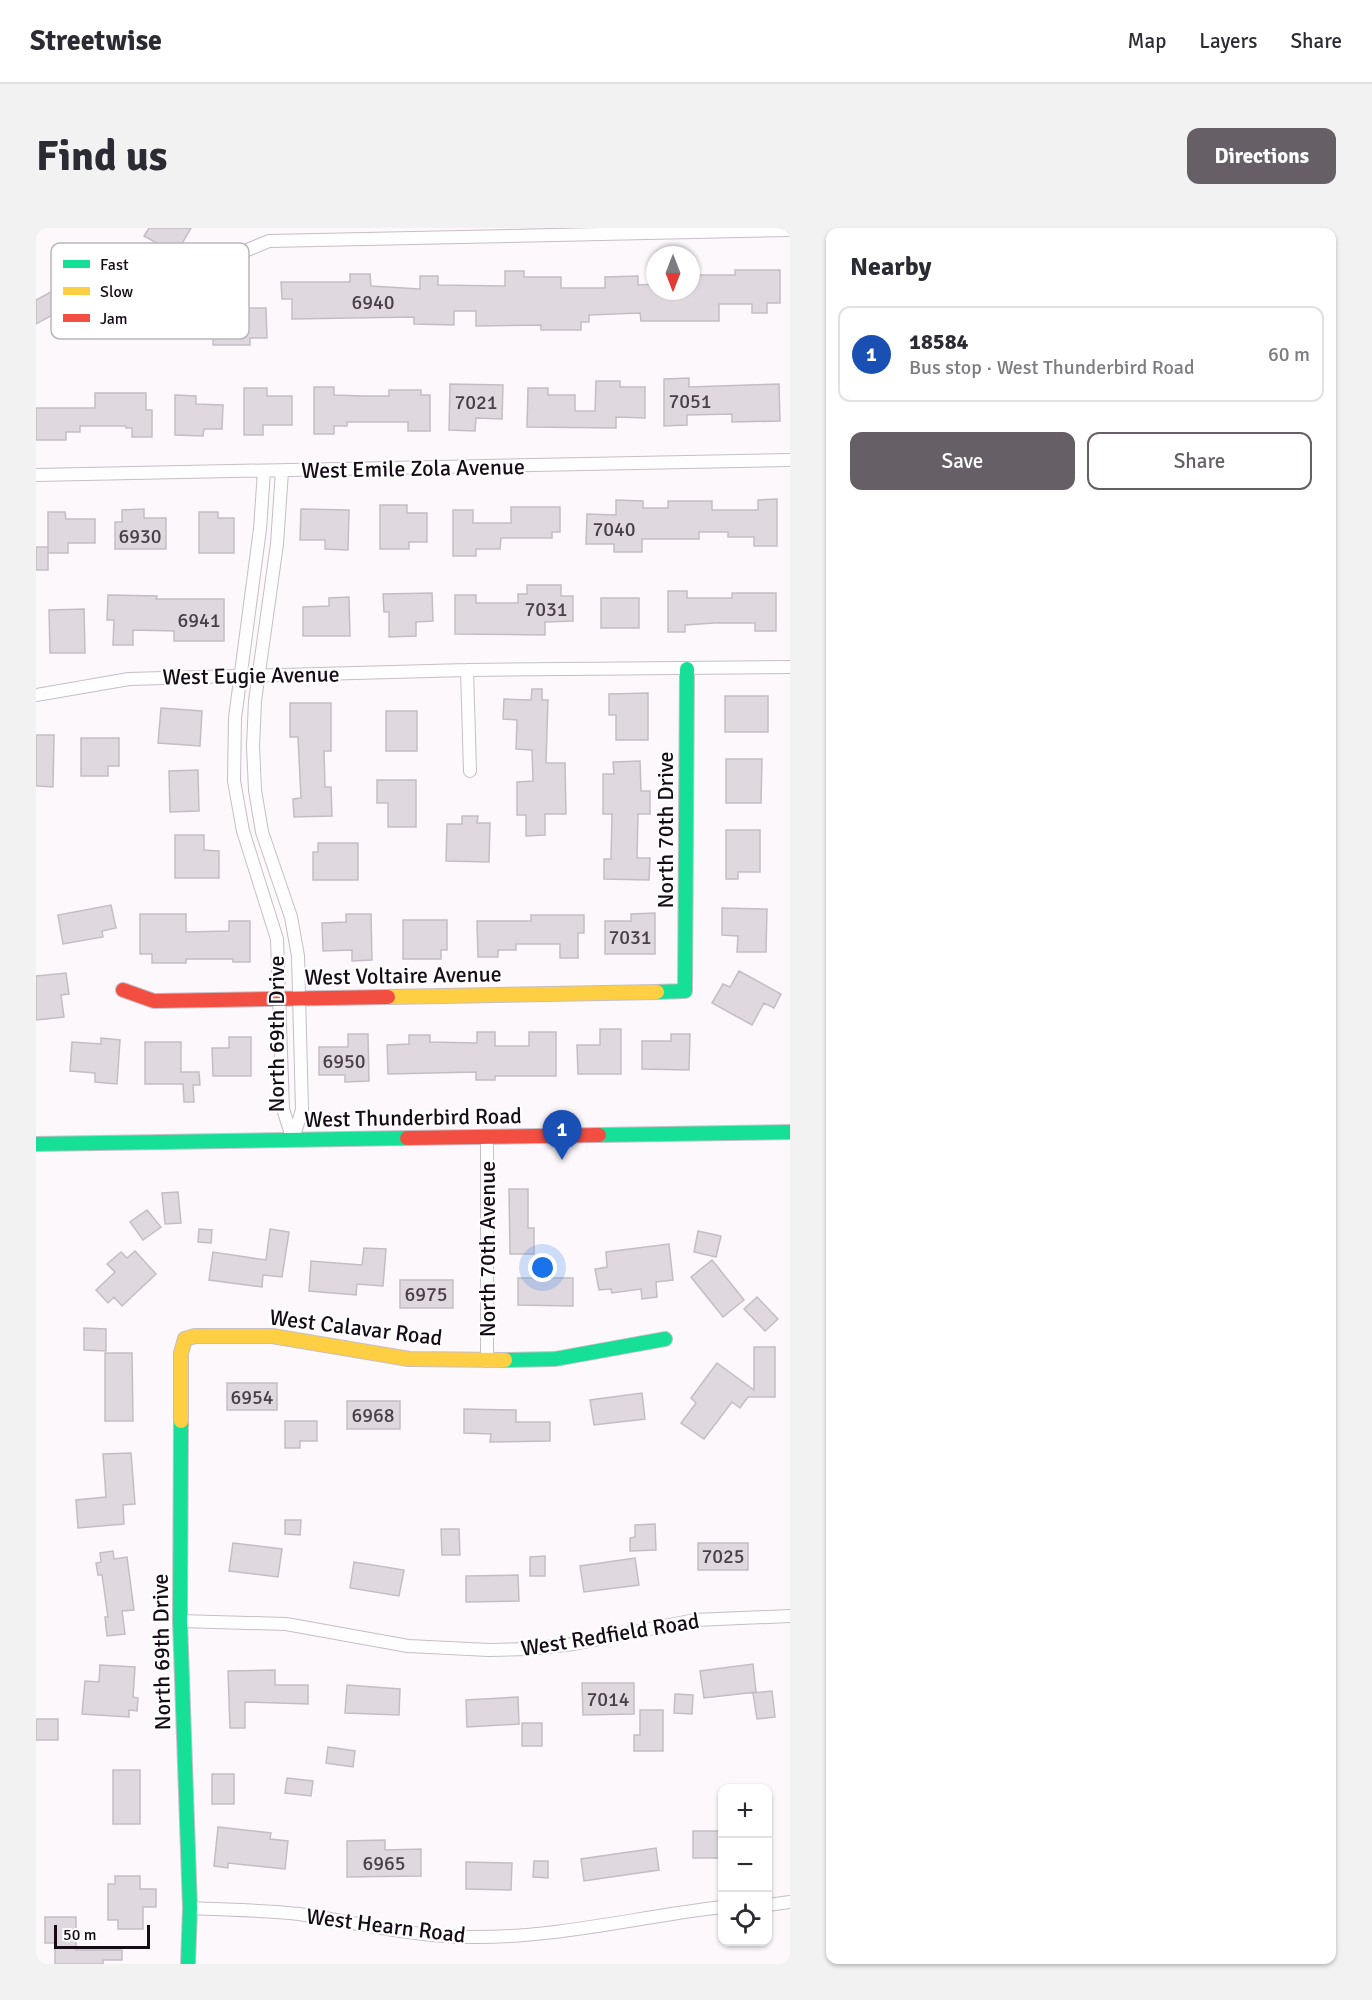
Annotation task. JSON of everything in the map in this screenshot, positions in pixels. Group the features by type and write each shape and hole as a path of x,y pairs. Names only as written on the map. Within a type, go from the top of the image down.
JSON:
{"street":[{"path":"249,249 269,241 790,230"},
{"name":"West Emile Zola Avenue","path":"36,475 790,460"},
{"name":"North 69th Drive","path":"264,471 260,529 241,675 234,762 235,790 243,829 277,939 283,1109 293,1140"},
{"name":"North 69th Drive","path":"282,471 277,544 259,675 253,746 261,824 296,936 302,1110 293,1140"},
{"name":"West Eugie Avenue","path":"36,695 129,679 467,670 790,667"},
{"name":"North 70th Drive","path":"685,991 687,669"},
{"path":"467,670 470,771"},
{"path":"243,829 261,824"},
{"name":"West Voltaire Avenue","path":"123,990 154,1000 685,991"},
{"name":"West Thunderbird Road","path":"36,1144 790,1132"},
{"name":"North 70th Avenue","path":"487,1136 487,1362"},
{"name":"West Calavar Road","path":"185,1340 195,1336 272,1336 409,1359 487,1362 555,1359 665,1339"},
{"name":"North 69th Drive","path":"185,1340 181,1353 180,1621 190,1908 188,1964"},
{"name":"West Redfield Road","path":"180,1621 286,1624 408,1646 489,1650 574,1644 695,1620 790,1616"},
{"path":"772,1904 790,1902"},
{"name":"West Hearn Road","path":"190,1908 297,1914 431,1935 465,1937 551,1934 662,1914 718,1908"}],"building":[{"path":"149,228 191,228 182,243 156,243 144,236"},
{"path":"735,270 780,270 780,303 767,303 767,313 752,313 752,304 719,304 719,321 641,321 640,313 589,315 589,322 581,322 581,330 541,330 541,325 476,326 476,311 454,311 454,325 414,324 414,317 292,319 292,299 282,299 281,282 350,282 350,274 370,274 371,286 420,289 420,276 438,276 438,285 505,286 505,271 524,271 524,277 561,277 561,288 605,288 605,277 638,276 638,285 646,285 646,300 700,300 700,275 735,275"},
{"path":"51,292 51,316 36,324 36,300"},
{"path":"249,308 266,308 267,338 250,338 250,345 213,345 213,339 249,339"},
{"path":"689,378 689,387 779,384 780,421 732,422 732,414 687,415 687,425 664,426 664,379"},
{"path":"596,381 620,381 620,387 645,387 645,418 616,417 616,428 527,427 528,388 548,388 548,395 575,395 575,411 595,411"},
{"path":"450,384 503,385 502,419 476,418 475,431 449,430"},
{"path":"314,387 334,387 334,395 364,396 389,396 389,390 421,390 421,395 430,395 430,431 408,431 408,422 347,422 347,426 334,426 334,434 314,434"},
{"path":"244,388 267,388 267,396 292,396 292,425 263,425 263,435 244,435"},
{"path":"95,393 146,393 146,410 152,410 152,437 132,437 132,428 126,428 126,426 80,426 80,432 66,432 66,440 36,440 36,408 95,408"},
{"path":"175,395 196,396 196,404 223,405 222,429 204,429 203,436 175,435"},
{"path":"777,499 777,546 754,546 754,537 728,537 728,532 699,532 699,539 642,539 642,552 614,552 614,544 586,544 587,514 616,515 616,500 643,501 643,508 668,508 668,501 712,501 712,510 758,510 758,500"},
{"path":"380,505 407,505 407,513 427,513 427,542 409,542 409,549 380,549"},
{"path":"511,507 560,507 560,532 552,532 552,538 501,538 500,549 476,549 476,556 453,556 453,510 473,510 473,523 511,523"},
{"path":"144,509 144,518 166,518 166,549 115,549 115,522 122,522 122,510"},
{"path":"301,509 349,510 348,550 325,549 325,540 300,540"},
{"path":"48,512 65,512 66,519 95,519 95,543 68,543 68,553 48,553"},
{"path":"199,512 218,512 218,518 234,518 234,553 199,553"},
{"path":"36,547 48,547 48,570 36,570"},
{"path":"527,585 561,585 561,596 573,596 573,621 545,622 545,635 455,634 455,595 476,595 476,603 518,603 518,594 527,594"},
{"path":"668,591 687,591 687,598 732,598 732,593 776,593 776,631 755,631 755,623 714,623 685,625 685,632 668,632"},
{"path":"432,593 433,621 416,622 416,636 389,637 389,612 384,612 383,594"},
{"path":"108,595 157,596 156,599 224,599 224,641 174,641 174,631 133,630 133,645 113,645 114,620 107,620"},
{"path":"349,597 350,636 303,636 303,607 329,606 329,598"},
{"path":"601,598 639,598 639,628 601,628"},
{"path":"84,609 85,653 50,653 49,610"},
{"path":"532,689 542,689 542,700 548,700 546,763 565,763 566,814 545,814 545,835 526,836 526,815 517,815 517,782 533,781 532,750 516,749 517,720 503,719 504,699 531,700"},
{"path":"648,693 648,740 616,740 616,715 609,715 609,694"},
{"path":"725,696 768,696 768,732 725,732"},
{"path":"290,703 331,703 331,751 324,751 325,787 331,787 332,816 294,817 293,799 301,798 298,737 290,737"},
{"path":"161,708 202,711 200,746 158,743"},
{"path":"386,711 417,711 417,751 386,751"},
{"path":"36,735 54,735 53,787 36,786"},
{"path":"81,738 119,738 119,766 108,766 108,776 81,776"},
{"path":"726,759 762,759 761,803 726,803"},
{"path":"640,761 641,791 650,791 650,814 638,814 637,858 650,858 649,880 604,879 604,859 611,859 612,814 603,814 603,774 614,774 613,762"},
{"path":"198,770 199,811 170,812 169,771"},
{"path":"377,780 416,780 416,827 388,827 388,803 377,803"},
{"path":"462,816 478,816 477,823 490,823 489,862 446,861 447,824 462,824"},
{"path":"726,830 760,830 760,872 738,872 738,879 726,879"},
{"path":"175,835 204,835 204,850 219,851 219,878 175,878"},
{"path":"318,843 358,843 358,880 313,880 313,852 318,852"},
{"path":"111,905 116,928 102,931 103,937 63,944 58,915"},
{"path":"722,908 767,909 766,952 737,952 738,936 722,935"},
{"path":"655,913 655,954 605,954 605,921 631,921 631,914"},
{"path":"140,914 186,914 186,932 229,931 229,921 250,921 250,962 233,962 233,959 186,959 186,963 152,963 152,954 140,954"},
{"path":"346,914 371,914 372,960 352,961 352,950 323,951 322,923 346,922"},
{"path":"531,915 584,915 584,933 578,933 578,958 560,958 560,944 516,944 516,950 498,950 498,957 478,957 477,921 531,921"},
{"path":"403,920 447,920 447,950 441,950 441,959 403,959"},
{"path":"739,971 781,994 774,1008 764,1003 752,1025 712,1003 723,984 730,987"},
{"path":"66,973 69,994 61,995 64,1017 36,1020 36,976"},
{"path":"600,1029 621,1029 621,1074 578,1074 577,1045 600,1045"},
{"path":"477,1032 495,1032 495,1046 529,1046 529,1032 556,1032 556,1076 495,1076 495,1080 476,1080 476,1072 388,1074 387,1045 409,1044 409,1035 430,1035 430,1042 477,1043"},
{"path":"348,1034 368,1034 369,1081 345,1082 345,1075 319,1075 319,1047 348,1047"},
{"path":"671,1034 690,1034 689,1070 642,1069 642,1041 671,1041"},
{"path":"229,1037 251,1037 251,1076 213,1076 212,1048 229,1048"},
{"path":"101,1038 120,1040 117,1084 95,1082 95,1073 70,1071 72,1042 101,1044"},
{"path":"145,1042 181,1042 181,1072 199,1072 200,1085 193,1085 194,1102 184,1102 183,1084 145,1084"},
{"path":"509,1189 528,1189 528,1228 534,1228 534,1254 510,1254"},
{"path":"178,1192 181,1223 165,1224 162,1193"},
{"path":"147,1210 161,1227 143,1240 130,1222"},
{"path":"199,1229 212,1230 211,1243 198,1242"},
{"path":"270,1229 289,1232 282,1277 263,1275 262,1287 209,1280 213,1252 266,1260"},
{"path":"698,1231 721,1236 716,1257 694,1252"},
{"path":"669,1244 673,1280 656,1282 657,1297 642,1299 641,1289 612,1293 611,1289 599,1290 595,1269 607,1267 606,1252"},
{"path":"364,1248 386,1249 383,1286 357,1284 356,1295 309,1291 311,1261 362,1265"},
{"path":"135,1251 156,1274 122,1306 114,1297 108,1303 96,1290 115,1272 107,1264 121,1252 127,1258"},
{"path":"712,1260 744,1300 723,1317 691,1277"},
{"path":"518,1278 573,1278 573,1306 518,1305"},
{"path":"400,1280 453,1280 453,1308 400,1308"},
{"path":"757,1297 778,1319 765,1331 744,1309"},
{"path":"84,1328 106,1329 106,1351 84,1350"},
{"path":"754,1347 775,1347 775,1397 748,1397 740,1408 732,1402 704,1439 681,1423 696,1403 691,1398 717,1363 754,1390"},
{"path":"105,1353 132,1353 133,1421 105,1421"},
{"path":"227,1383 277,1383 277,1410 227,1410"},
{"path":"642,1393 645,1419 594,1425 590,1400"},
{"path":"347,1401 400,1401 400,1429 347,1429"},
{"path":"464,1409 516,1410 516,1422 550,1422 550,1441 490,1442 491,1434 464,1433"},
{"path":"285,1421 317,1421 317,1441 300,1441 300,1448 285,1448"},
{"path":"131,1453 135,1504 123,1505 124,1524 78,1528 76,1500 106,1497 103,1454"},
{"path":"285,1520 301,1520 300,1535 285,1534"},
{"path":"655,1524 656,1550 630,1551 630,1538 635,1537 635,1525"},
{"path":"441,1529 459,1529 460,1555 442,1555"},
{"path":"233,1543 282,1549 278,1577 229,1571"},
{"path":"698,1543 748,1543 748,1570 698,1570"},
{"path":"113,1551 114,1559 127,1557 134,1610 122,1611 125,1634 107,1636 105,1617 108,1617 102,1575 98,1575 96,1563 101,1562 100,1553"},
{"path":"545,1556 545,1576 530,1576 530,1557"},
{"path":"635,1558 639,1585 584,1592 580,1566"},
{"path":"354,1562 404,1570 399,1596 350,1588"},
{"path":"518,1575 519,1601 466,1602 466,1576"},
{"path":"753,1664 756,1692 704,1698 700,1671"},
{"path":"100,1665 135,1667 133,1697 138,1698 137,1711 129,1710 129,1717 82,1714 85,1681 99,1682"},
{"path":"275,1670 275,1685 308,1685 308,1704 245,1702 245,1728 230,1728 228,1671"},
{"path":"582,1683 634,1683 634,1714 583,1715"},
{"path":"347,1685 400,1689 399,1715 345,1713"},
{"path":"772,1691 775,1717 757,1719 753,1693"},
{"path":"675,1694 693,1695 692,1714 674,1713"},
{"path":"518,1697 519,1724 467,1727 466,1700"},
{"path":"640,1710 663,1710 663,1751 634,1751 634,1735 640,1735"},
{"path":"36,1719 58,1719 58,1740 36,1740"},
{"path":"522,1723 542,1723 542,1746 522,1746"},
{"path":"328,1747 355,1751 353,1767 326,1763"},
{"path":"113,1770 140,1770 140,1824 113,1824"},
{"path":"212,1774 234,1774 234,1804 212,1804"},
{"path":"287,1778 313,1781 311,1796 285,1793"},
{"path":"218,1827 271,1833 270,1839 288,1841 285,1869 228,1863 228,1868 214,1866"},
{"path":"693,1831 718,1831 718,1858 693,1858"},
{"path":"385,1840 385,1850 421,1849 421,1876 347,1877 347,1841"},
{"path":"656,1848 659,1870 584,1881 581,1859"},
{"path":"534,1861 548,1861 548,1878 533,1877"},
{"path":"466,1862 512,1863 511,1890 466,1889"},
{"path":"115,1876 140,1876 140,1889 156,1889 156,1907 143,1907 143,1929 118,1929 118,1920 108,1920 108,1884 115,1884"},
{"path":"45,1917 76,1917 76,1950 122,1950 122,1960 103,1960 103,1964 55,1964 55,1943 45,1943"}],"traffic: fast":[{"path":"657,992 685,991 687,669"},
{"path":"599,1135 790,1132"},
{"path":"36,1144 407,1138"},
{"path":"505,1360 555,1359 665,1339"},
{"path":"181,1421 180,1621 190,1908 188,1964"}],"traffic: slow":[{"path":"388,997 657,992"},
{"path":"181,1421 181,1353 185,1339 195,1336 272,1336 409,1359 505,1360"}],"traffic: jam":[{"path":"123,990 154,1001 388,997"},
{"path":"407,1138 599,1135"}],"place":[{"name":"18584","path":"562,1160"}]}
